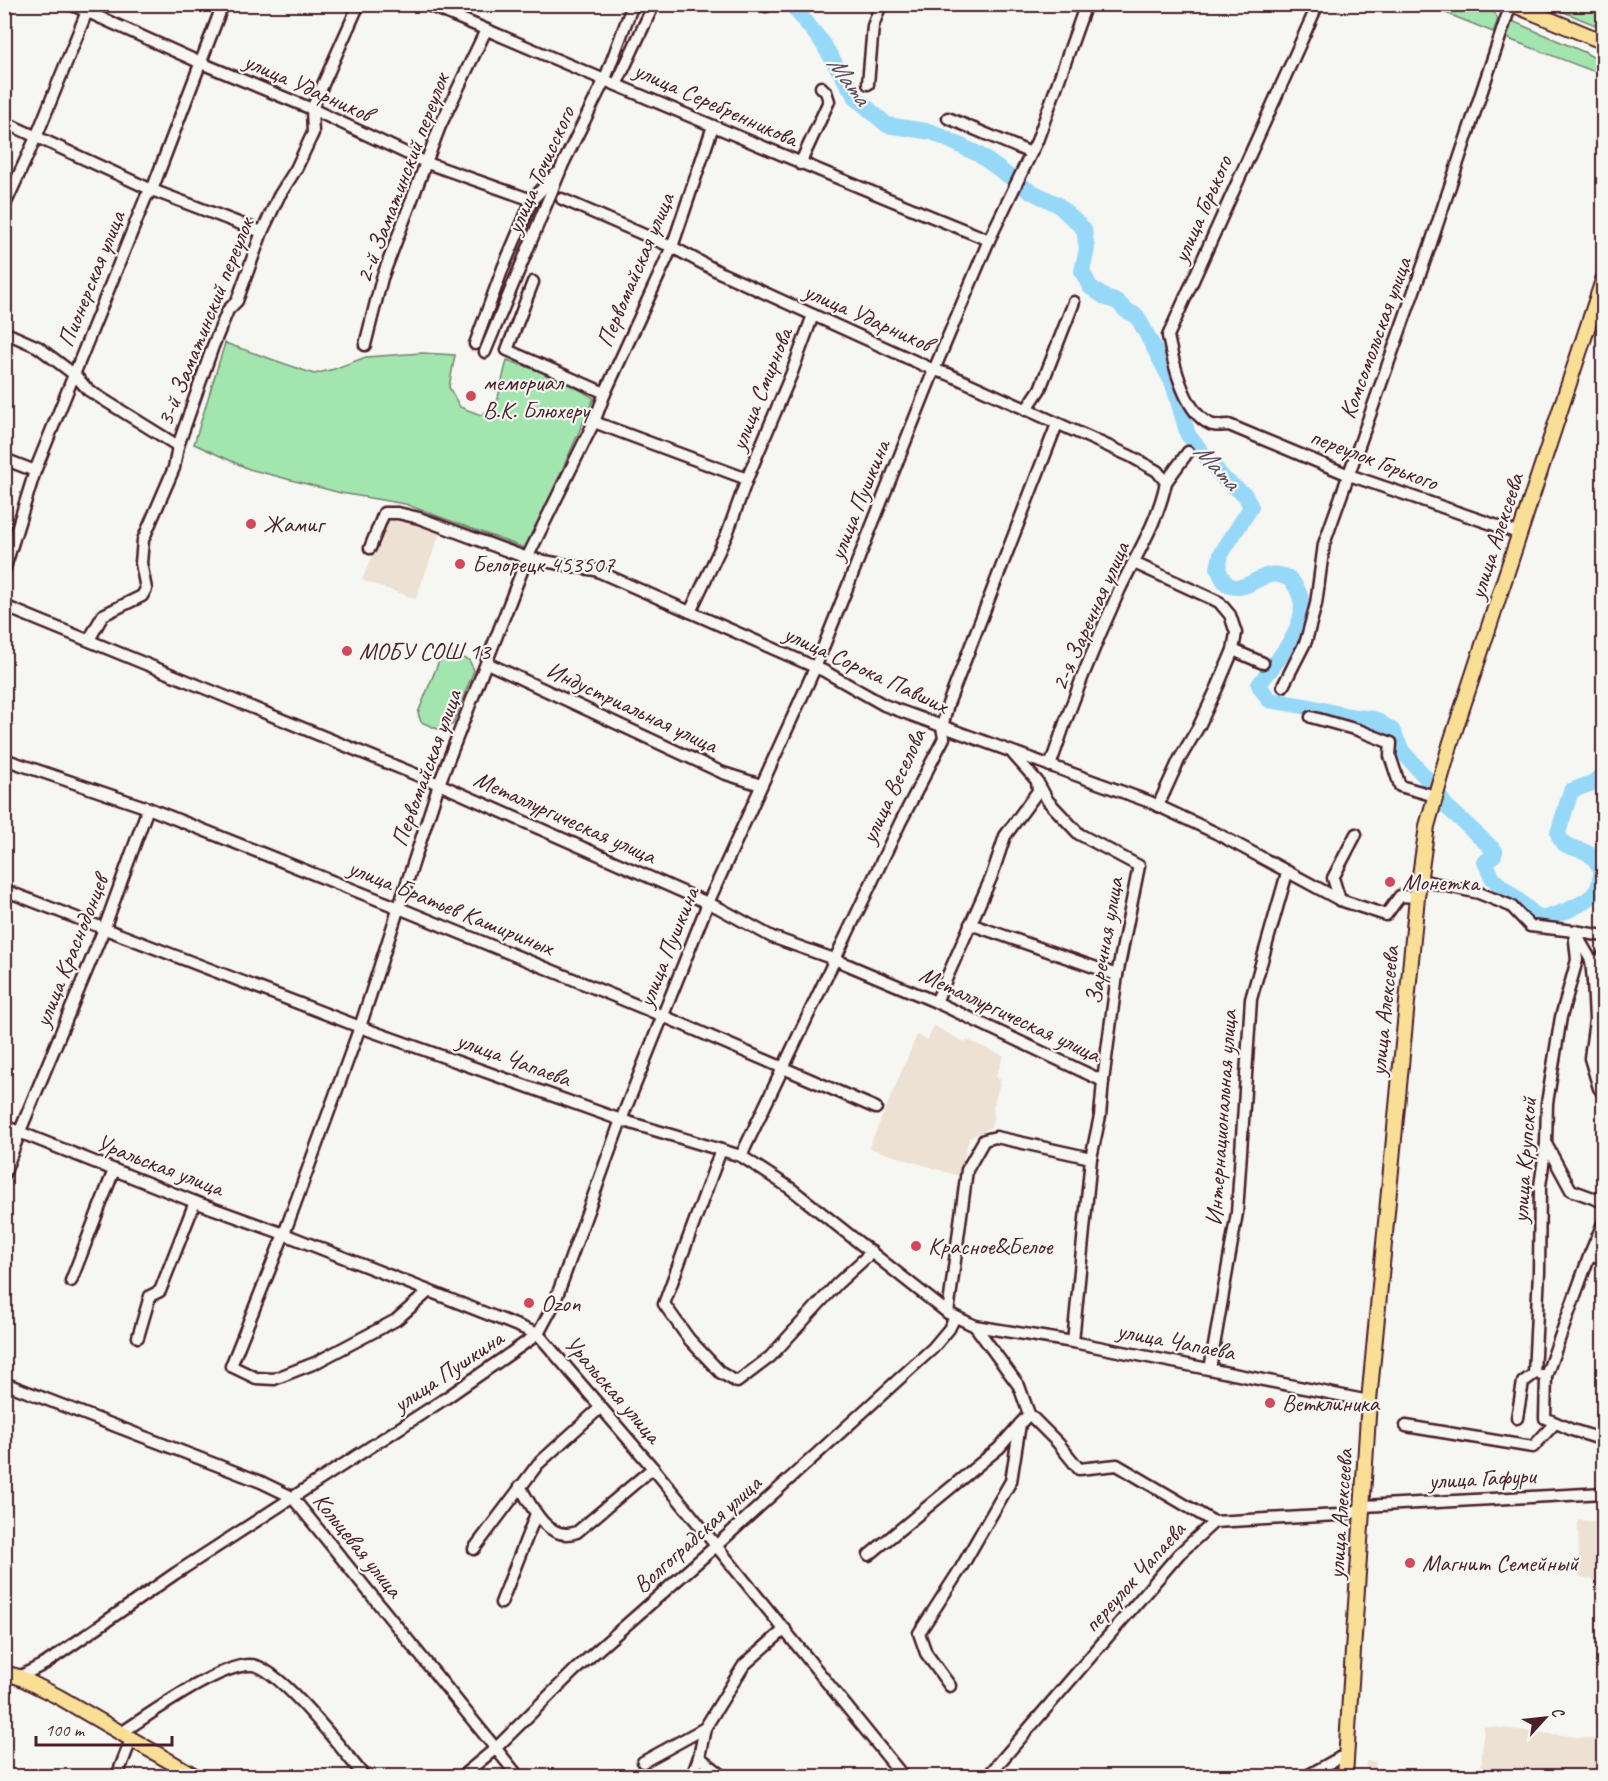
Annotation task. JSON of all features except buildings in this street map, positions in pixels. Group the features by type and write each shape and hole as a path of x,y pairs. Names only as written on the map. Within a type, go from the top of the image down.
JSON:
{"main road":[{"path":"1511,4 1604,42"},
{"name":"улица Алексеева","path":"1345,1776 1369,1401 1417,897 1427,826 1451,742 1604,277"},
{"path":"8,1675 59,1697 195,1776"}],"street":[{"name":"улица Ударников","path":"70,4 88,8 201,63 312,109 427,163 532,200"},
{"name":"Пионерская улица","path":"4,571 35,471 146,198 152,190 223,4"},
{"name":"3-й Заматинский переулок","path":"89,640 103,615 142,596 146,589 141,563 143,540 174,468 178,446 213,346 228,310 237,301 262,232 313,133 312,109 359,4"},
{"name":"улица Серебренникова","path":"426,4 617,83 800,164 989,240"},
{"name":"улица Точисского","path":"485,352 563,164 605,79 633,4"},
{"path":"617,83 654,4"},
{"path":"868,84 873,26 881,4"},
{"name":"улица Пушкина","path":"8,1675 46,1663 176,1573 446,1398 538,1334 554,1304 621,1120 708,903 815,668 934,370 989,240 1031,153 1086,4"},
{"name":"улица Горького","path":"1212,426 1196,414 1173,365 1168,336 1318,4"},
{"name":"Комсомольская улица","path":"1283,686 1306,641 1316,604 1324,544 1430,246 1511,4"},
{"path":"4,207 37,135 88,8"},
{"name":"2-й Заматинский переулок","path":"365,345 382,278 440,126 486,30"},
{"path":"800,164 829,101 826,92 821,87"},
{"path":"948,118 1031,153"},
{"path":"4,122 37,135 152,190 262,232"},
{"name":"Первомайская улица","path":"428,1292 396,1320 315,1363 274,1379 256,1378 231,1366 284,1234 360,1027 439,784 527,558 594,422 672,247 713,126"},
{"path":"475,344 503,268 532,200 563,164"},
{"name":"улица Ударников","path":"562,199 672,247 721,273 934,370 948,374 1130,456 1157,471 1166,482"},
{"path":"533,282 507,350 605,393"},
{"path":"1026,410 1040,389 1074,302"},
{"name":"улица Смирнова","path":"690,612 727,534 747,479 792,375 813,315"},
{"path":"4,332 38,347 75,375 88,390 178,446"},
{"name":"улица Смирнова","path":"594,422 747,479"},
{"name":"улица Веселова","path":"741,1156 834,958 944,738 942,728 948,704 1057,424"},
{"name":"переулок Горького","path":"1212,426 1229,425 1349,475 1521,534"},
{"name":"2-я Заречная улица","path":"1050,766 1100,634 1150,532 1163,499 1166,482 1188,452"},
{"path":"4,459 35,471"},
{"name":"улица Сорока Павших","path":"370,548 384,513 398,513 527,558 595,570 815,668 884,705 942,728 1101,783 1158,806 1216,833 1340,900 1386,915 1400,896 1417,897"},
{"path":"1134,563 1220,602 1230,615 1236,633 1233,650 1199,726 1179,760 1158,806"},
{"name":"Металлургическая улица","path":"4,606 439,784 708,903 772,937 834,958 936,1002 1103,1081"},
{"path":"1233,650 1263,663"},
{"name":"Индустриальная улица","path":"487,663 723,773 760,785"},
{"path":"1311,717 1390,742 1390,756 1400,786 1436,794"},
{"name":"Заречная улица","path":"1011,752 1037,781 1048,801 1078,834 1139,866 1117,975 1100,1116 1090,1158 1073,1342"},
{"name":"улица Братьев Кашириных","path":"4,759 148,808 399,908 663,1016 876,1108"},
{"path":"936,1002 991,878 1005,836 1038,791 1037,781"},
{"name":"улица Краснодонцев","path":"4,1175 104,929 148,808"},
{"path":"1340,900 1334,878 1356,834"},
{"name":"Интернациональная улица","path":"1210,1370 1237,1212 1251,999 1287,873"},
{"path":"1420,880 1479,893 1511,906 1530,926 1604,936"},
{"name":"улица Чапаева","path":"4,890 360,1027 621,1120 741,1156 790,1188 952,1315 975,1326 1073,1342 1369,1401"},
{"path":"970,924 1117,975"},
{"path":"1575,931 1591,960 1596,1020 1590,1058 1604,1095"},
{"name":"улица Крупской","path":"1517,1418 1523,1382 1534,1374 1540,1186 1546,1144 1547,1103 1561,1017 1576,960 1575,931"},
{"path":"1591,960 1601,961 1604,954"},
{"path":"1593,981 1604,988"},
{"name":"Уральская улица","path":"4,1126 538,1334 717,1545 903,1776"},
{"path":"952,1315 967,1170 984,1140 996,1137 1090,1158"},
{"path":"1546,1144 1571,1190 1604,1202"},
{"path":"721,1150 664,1304 689,1339 720,1373 737,1382 770,1357 837,1284 872,1252"},
{"path":"71,1281 114,1170"},
{"path":"138,1337 150,1296 160,1291 195,1202"},
{"path":"1604,1221 1546,1376 1545,1418 1604,1440"},
{"path":"1590,1254 1604,1259"},
{"name":"Волгоградская улица","path":"462,1776 495,1749 574,1670 717,1545 933,1348 949,1329 952,1315"},
{"name":"улица Чапаева","path":"975,1326 1019,1386 1029,1414 1058,1443 1079,1469 1117,1465 1214,1522"},
{"path":"1534,1374 1546,1376"},
{"name":"Кольцевая улица","path":"4,1383 261,1482 292,1497 518,1776"},
{"path":"474,1549 538,1464 601,1407"},
{"path":"869,1555 999,1448 1029,1414"},
{"path":"1407,1426 1533,1447 1555,1423"},
{"path":"950,1686 926,1653 919,1633 961,1569 1011,1481 1020,1424"},
{"path":"520,1486 536,1514 552,1529 570,1535 577,1532 653,1468"},
{"name":"улица Гафури","path":"1364,1506 1604,1493"},
{"name":"переулок Чапаева","path":"988,1776 1179,1554 1214,1522 1338,1515 1354,1512 1364,1506"},
{"path":"501,1603 536,1514"},
{"path":"692,1776 705,1728 744,1665 785,1629"},
{"path":"117,1776 126,1736 195,1686 226,1671 252,1664 264,1668 283,1685 328,1730 364,1776"},
{"path":"643,1762 705,1728"},
{"path":"699,1757 723,1776"},
{"path":"1307,1776 1339,1758 1347,1758"}],"shaded area":[{"path":"395,517 441,530 416,599 362,580 386,522"},
{"path":"934,1026 966,1043 967,1040 1004,1056 995,1077 1001,1080 993,1107 991,1127 969,1138 959,1176 869,1148 917,1035 928,1040"},
{"path":"1578,1520 1603,1523 1603,1583 1579,1576"},
{"path":"1484,1726 1603,1740 1603,1776 1473,1776 1473,1772 1481,1772"},
{"path":"1366,1761 1376,1762 1375,1774 1408,1776 1365,1776"}],"green space":[{"path":"1426,5 1476,5 1494,12 1498,19 1493,32"},
{"path":"1547,5 1603,5 1603,20 1595,25"},
{"path":"1512,21 1584,52 1603,63 1603,75 1511,40 1504,35 1507,22"},
{"path":"225,343 314,374 366,357 422,353 455,355 449,387 460,407 481,415 496,406 507,360 559,378 594,398 527,549 405,504 341,493 249,469 194,444"},
{"path":"447,652 469,660 474,670 453,724 442,731 421,722 418,713 441,656"}],"waterway":[{"name":"Мата","path":"791,4 822,42 856,98 887,125 932,132 978,154 1028,190 1057,204 1084,229 1087,249 1082,271 1090,287 1106,298 1118,302 1125,310 1137,316 1173,384 1188,435 1224,479 1245,495 1251,507 1221,554 1218,569 1223,579 1229,585 1241,587 1265,576 1280,575 1294,584 1300,597 1302,611 1293,637 1259,685 1269,700 1374,719 1392,730 1402,751 1426,778 1446,806 1495,851 1494,855 1485,862 1493,879 1540,919 1579,905 1593,895 1598,888 1602,870 1593,857 1584,851 1566,845 1558,833 1571,791 1592,783 1604,775"}],"place":[{"name":"мемориал В.К. Блюхеру","path":"471,396"},
{"name":"Жамиг","path":"251,524"},
{"name":"Белорецк 453507","path":"460,564"},
{"name":"МОБУ СОШ 13","path":"347,651"},
{"name":"Монетка","path":"1390,882"},
{"name":"Красное&Белое","path":"916,1246"},
{"name":"Ozon","path":"529,1303"},
{"name":"Ветклиника","path":"1270,1403"},
{"name":"Магнит Семейный","path":"1410,1563"}]}
